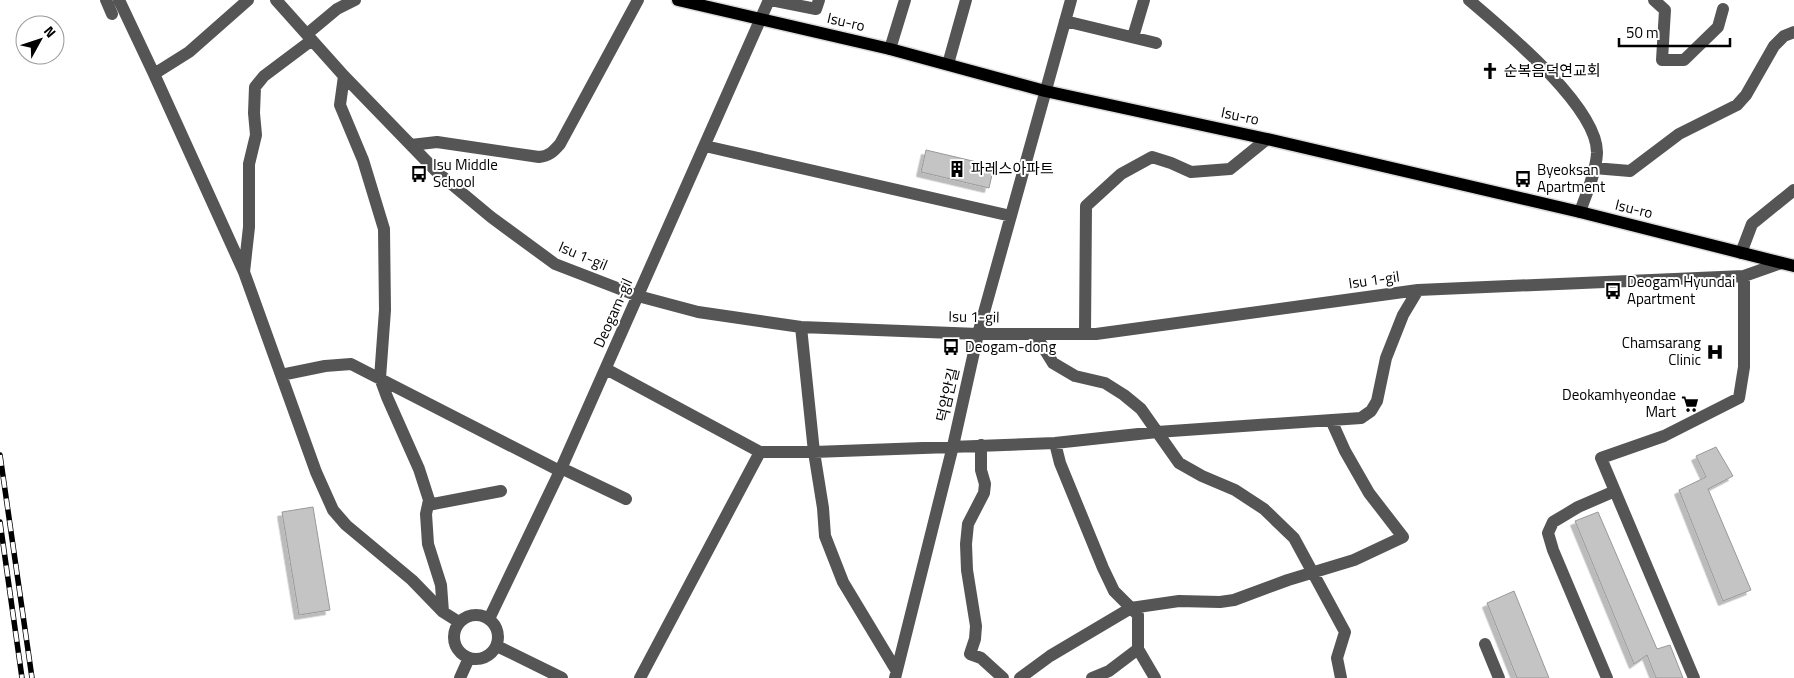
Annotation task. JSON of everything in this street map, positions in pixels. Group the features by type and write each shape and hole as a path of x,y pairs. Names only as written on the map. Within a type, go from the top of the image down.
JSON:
{"main road":[{"name":"Isu-ro","path":"678,0 890,49 1045,91 1267,139 1580,212 1794,266"}],"street":[{"path":"106,0 112,14"},
{"path":"119,0 244,272 316,472 334,510 346,525 412,580 443,612 459,622"},
{"path":"154,74 189,52 248,0"},
{"name":"Isu 1-gil","path":"276,0 344,76 438,172 491,217 554,264 638,296 698,312 801,326 978,334 1096,334 1418,290 1744,276 1781,263"},
{"path":"244,272 250,226 249,164 256,135 254,113 255,87 264,76 310,37 336,4 355,0"},
{"path":"411,145 437,142 539,157 552,153 560,144 638,0"},
{"path":"770,0 816,9 820,0"},
{"name":"Deogam-gil","path":"489,619 606,369 770,0"},
{"path":"890,49 905,0"},
{"path":"948,64 966,0"},
{"name":"덕암안길","path":"896,674 953,446 978,334 1071,0"},
{"path":"1133,37 1144,0"},
{"path":"1469,0 1530,55 1572,100 1593,131 1597,154 1580,212"},
{"path":"1654,0 1665,10 1662,60 1684,60 1718,27 1723,9"},
{"path":"1065,21 1156,43"},
{"path":"1594,168 1630,171 1679,134 1737,105 1746,95 1774,46 1784,36 1794,32"},
{"path":"344,76 340,105 364,160 384,229 384,310 380,378 419,469 429,500 426,514 428,544 441,585 443,612"},
{"path":"1085,334 1086,206 1121,174 1152,157 1191,172 1230,169 1267,139"},
{"path":"705,146 1011,216"},
{"path":"1741,253 1752,224 1794,190"},
{"path":"1694,678 1601,458 1664,436 1739,398 1744,367 1744,276"},
{"path":"606,369 760,452 814,452 1055,443 1156,432 1361,418 1378,401 1386,358 1403,315 1418,290"},
{"path":"801,326 825,536 843,582 896,674"},
{"path":"1035,334 1054,363 1075,376 1088,377 1105,383 1141,408 1179,463 1202,476 1235,490 1264,509 1294,538 1345,632 1337,658 1341,678"},
{"path":"281,375 325,366 350,364 560,470 626,498"},
{"path":"1020,678 1050,656 1132,608 1179,601 1220,602 1234,600 1288,580 1354,560 1403,537 1369,494 1345,452 1331,420"},
{"path":"1055,443 1060,463 1114,591 1138,615 1138,649 1155,678"},
{"path":"981,445 981,470 985,484 984,493 968,524 966,544 967,570 976,626 975,639 970,654 981,658 1003,678"},
{"path":"640,678 760,452"},
{"path":"428,505 501,491"},
{"path":"1607,678 1553,550 1548,533 1553,522 1578,507 1615,491"},
{"path":"475,614 489,619 497,631 496,646 492,652 480,659 469,658 459,652 453,639 459,622 475,614"},
{"path":"1485,644 1499,678"},
{"path":"496,646 562,678"},
{"path":"1092,678 1108,672 1138,649"},
{"path":"460,678 469,658"}],"building":[{"name":"파레스아파트","path":"926,150 994,166 989,188 921,172"},
{"path":"1716,447 1733,476 1708,489 1751,590 1723,601 1679,490 1706,477 1696,456"},
{"path":"313,507 330,610 299,615 282,512"},
{"path":"1598,512 1657,649 1670,645 1683,678 1656,678 1647,655 1634,664 1575,521"},
{"path":"1514,591 1549,678 1517,678 1487,603"}],"railway":[{"path":"0,455 32,678"},
{"path":"0,522 22,678"}],"place":[{"name":"순복음덕연교회","path":"1490,71"},
{"name":"파레스아파트","path":"957,169"},
{"name":"Isu Middle School","path":"419,174"},
{"name":"Byeoksan Apartment","path":"1523,179"},
{"name":"Deogam Hyundai Apartment","path":"1613,291"},
{"name":"Deogam-dong","path":"951,347"},
{"name":"Chamsarang Clinic","path":"1715,352"},
{"name":"Deokamhyeondae Mart","path":"1690,404"}]}
